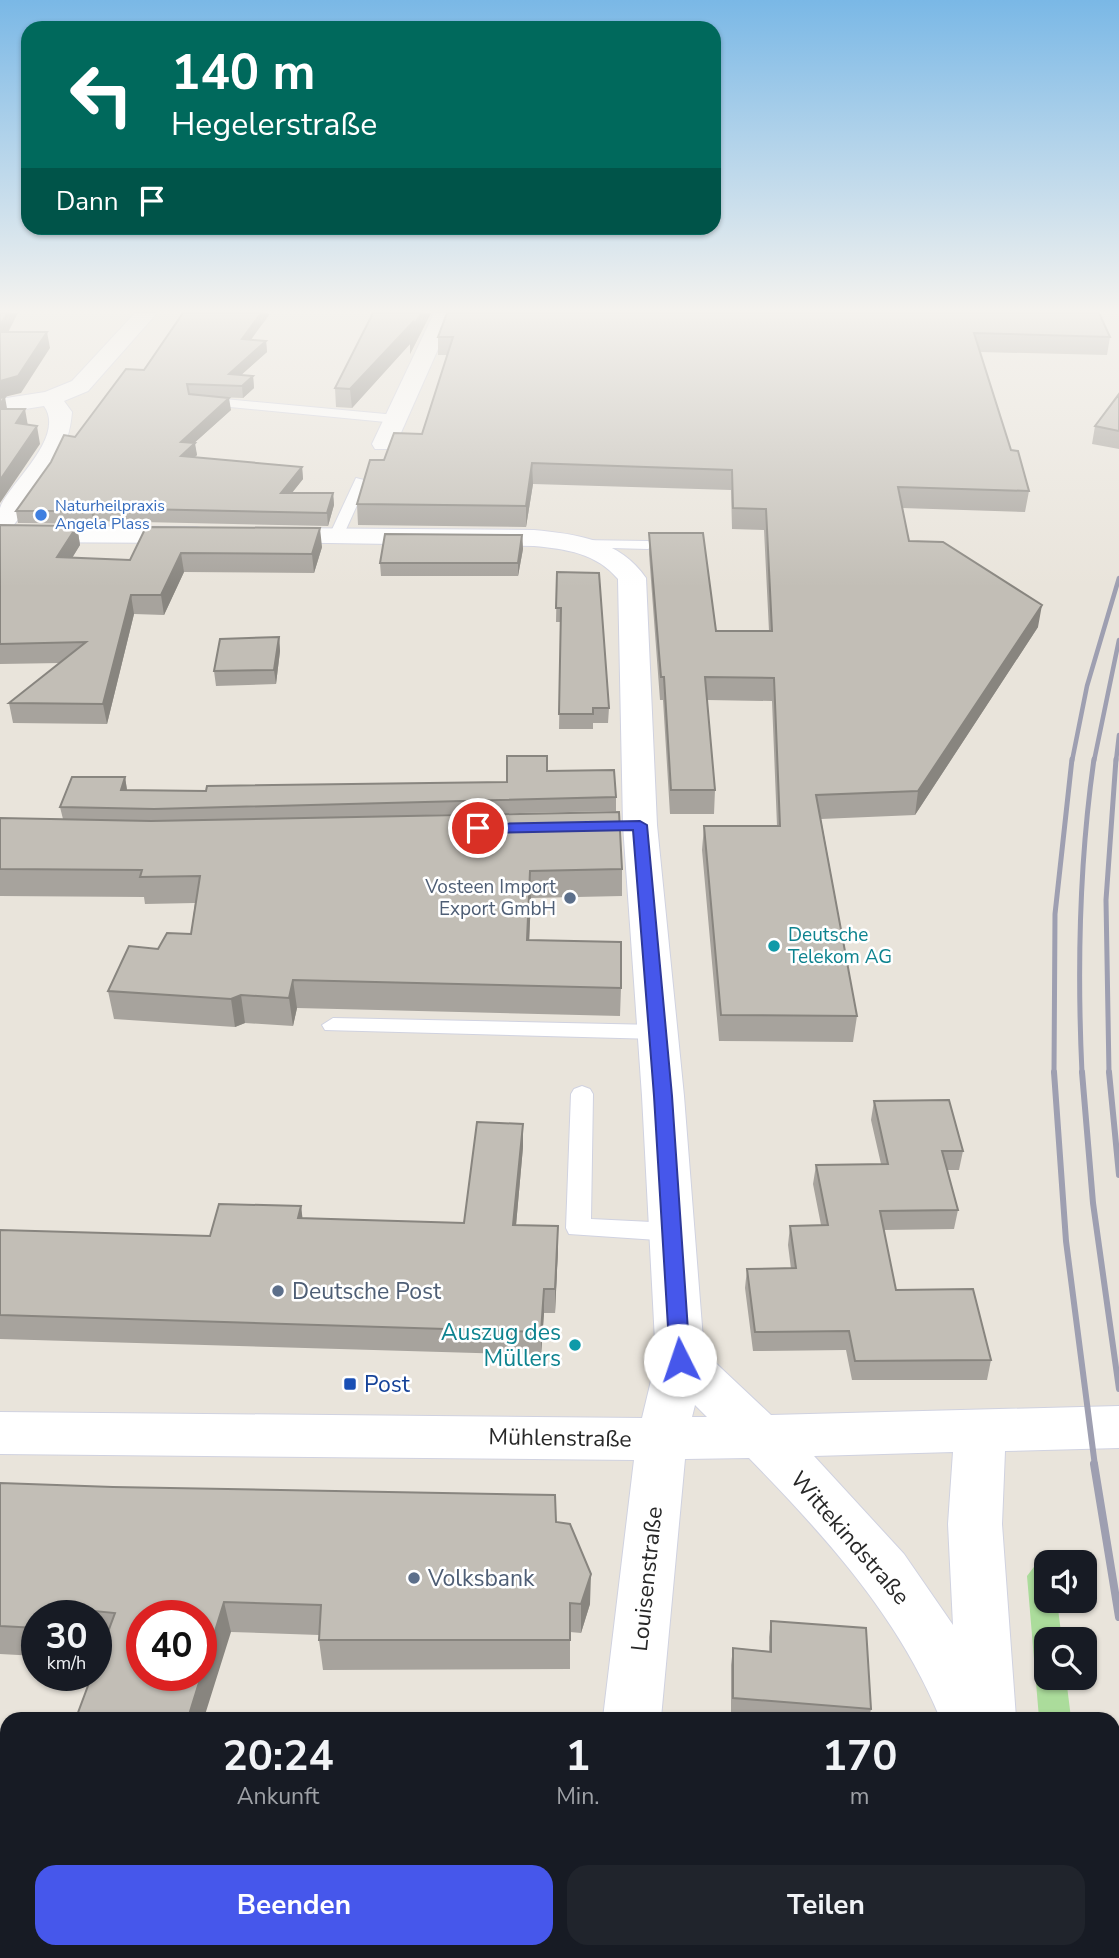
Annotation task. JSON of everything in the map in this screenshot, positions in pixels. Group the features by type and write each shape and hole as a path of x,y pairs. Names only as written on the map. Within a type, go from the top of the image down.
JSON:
{"street":[{"path":"0,525 41,467 58,435 60,412 55,404"},
{"path":"384,444 405,404"},
{"name":"Louisenstraße","path":"0,534 534,538 603,550 620,562 632,579 626,826 657,1032 680,1360 662,1439 633,1712"},
{"name":"Wittekindstraße","path":"680,1360 761,1437 850,1530 911,1607 957,1681 967,1712"},
{"name":"Mühlenstraße","path":"0,1433 662,1439 980,1433 1119,1427"},
{"path":"980,1433 975,1524 987,1712"}],"lane":[{"path":"241,404 396,419"},
{"path":"336,536 360,481"},
{"path":"578,544 648,545"},
{"path":"333,1025 657,1032"},
{"path":"582,1094 578,1228 672,1232"}],"green space":[{"path":"1034,1567 1034,1613 1059,1613 1060,1627 1034,1627 1034,1659 1027,1576"},
{"path":"1037,1690 1068,1690 1070,1712 1038,1712"}],"building":[{"path":"99,404 222,404 181,442 195,443 181,456 302,467 281,493 333,493 327,513 93,508 91,511 16,511 51,462 64,435 75,437"},
{"path":"431,404 997,404 1011,450 1018,451 1029,491 898,487 909,541 943,542 1042,605 918,791 816,795 857,1016 721,1015 704,826 780,826 774,678 705,677 715,790 671,790 664,677 661,677 649,533 703,533 716,631 772,631 766,509 733,508 732,470 532,463 526,506 357,504 370,460 384,460 394,433 422,434"},
{"path":"1111,404 1119,404 1119,431 1095,426"},
{"path":"0,409 25,409 16,423 37,426 0,480"},
{"path":"0,525 77,526 57,557 130,560 146,527 320,528 312,554 181,553 161,595 131,595 103,704 9,703 86,642 0,644"},
{"path":"385,534 522,535 518,563 380,563"},
{"path":"557,572 599,573 609,708 593,708 593,714 559,714 561,608 556,608"},
{"path":"279,637 274,670 214,671 220,639"},
{"path":"507,756 547,756 547,771 614,770 616,797 154,809 60,807 72,777 125,777 121,790 206,791 207,786 507,782"},
{"path":"619,812 622,869 530,871 527,940 621,942 621,988 293,980 289,998 241,995 231,999 108,991 129,946 158,949 167,933 191,934 200,876 140,877 142,870 0,869 0,818 151,821"},
{"path":"949,1100 963,1151 942,1151 958,1210 880,1211 896,1290 973,1289 991,1360 855,1361 849,1331 755,1332 747,1269 796,1268 790,1226 828,1225 816,1165 888,1164 874,1101"},
{"name":"Deutsche Post","path":"477,1122 523,1124 513,1225 558,1226 555,1289 544,1289 541,1332 0,1315 0,1230 210,1236 219,1204 301,1206 298,1218 464,1223"},
{"path":"0,1483 555,1495 556,1522 570,1524 591,1574 581,1604 570,1603 570,1640 319,1640 321,1605 224,1602 217,1625 217,1600 126,1600 126,1691 196,1691 190,1712 78,1712 86,1691 112,1691 112,1621 115,1613 112,1613 112,1600 21,1600 21,1627 0,1626"},
{"path":"771,1621 866,1628 871,1709 733,1698 733,1648 771,1652"}],"railway":[{"path":"1072,761 1087,686 1119,578"},
{"path":"1094,761 1119,640"},
{"path":"1116,761 1119,735"},
{"path":"1054,1072 1055,914 1072,759"},
{"path":"1082,1073 1080,916 1094,759"},
{"path":"1109,1073 1106,900 1116,759"},
{"path":"1054,1072 1066,1241 1095,1466"},
{"path":"1082,1072 1093,1203 1119,1389"},
{"path":"1109,1072 1119,1175"},
{"path":"1094,1464 1119,1617"}],"place":[{"name":"Naturheilpraxis Angela Plass","path":"41,515"},
{"name":"Vosteen Import Export GmbH","path":"570,898"},
{"name":"Deutsche Telekom AG","path":"774,946"},
{"name":"Deutsche Post","path":"278,1291"},
{"name":"Auszug des Müllers","path":"575,1345"},
{"name":"Post","path":"350,1384"},
{"name":"Volksbank","path":"414,1578"}],"route":[{"path":"478,828 640,825 663,1096 680,1360"}]}
